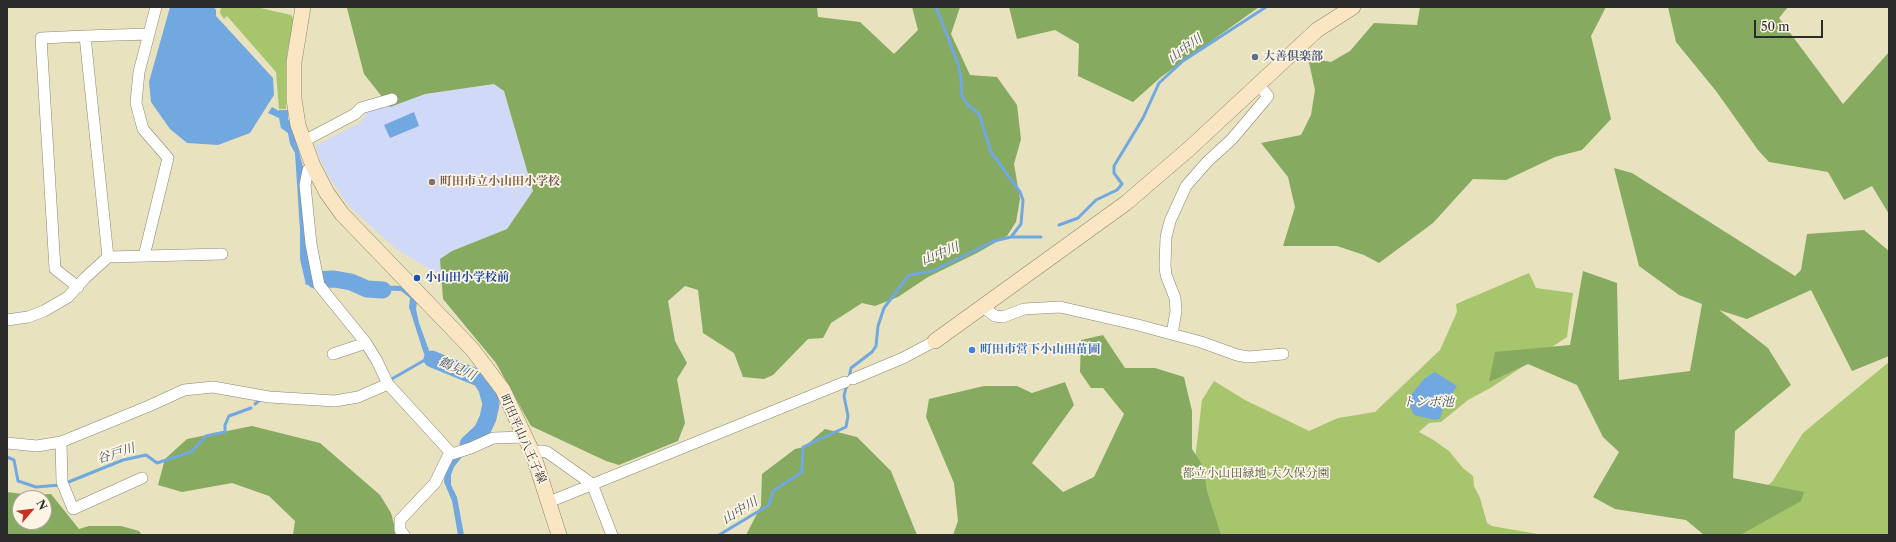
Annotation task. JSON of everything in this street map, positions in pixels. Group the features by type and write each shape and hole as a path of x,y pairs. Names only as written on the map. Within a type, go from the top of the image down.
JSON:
{"main road":[{"name":"町田平山八王子線","path":"301,7 293,80 295,112 313,166 327,192 342,214 427,300 481,360 503,390 533,454 559,535"},
{"path":"935,341 1107,217 1156,179 1317,30 1353,7"}],"street":[{"path":"144,256 168,158 143,128 136,103 139,72 156,7"},
{"path":"78,288 56,269 41,38 149,34"},
{"path":"85,36 108,257"},
{"path":"1172,334 1176,311 1175,298 1166,275 1165,266 1166,236 1170,222 1186,186 1195,175 1232,139 1268,96 1258,84"},
{"path":"304,141 355,114 361,108 392,99"},
{"path":"313,166 308,170 305,185 317,279 366,343 388,384 451,453"},
{"path":"7,320 28,317 44,311 68,297 78,288 85,278 108,257 222,254"},
{"path":"983,307 995,316 1003,317 1024,308 1060,307 1172,334 1237,355 1248,356 1283,354"},
{"path":"549,502 903,358 935,341"},
{"path":"333,354 366,343"},
{"path":"7,443 37,446 61,442 184,390 213,388 269,397 335,401 358,397 388,384"},
{"path":"404,535 400,530 400,520 435,483 451,453 471,448 493,438 525,437"},
{"path":"61,442 63,485 73,509 142,478"},
{"path":"533,454 541,451 547,452 592,484 612,535"}],"shaded area":[{"name":"町田市立小山田小学校","path":"494,84 504,91 533,191 507,229 452,251 437,274 395,248 349,206 327,174 315,146 361,122 369,109 421,94"}],"green space":[{"path":"221,7 256,7 291,15 294,20 287,54 286,109 279,109 276,72 227,16 224,19 220,13"},
{"path":"817,7 818,17 860,22 894,54 918,30 912,7 960,7 951,34 970,75 997,77 1017,105 1021,139 1014,164 1020,199 1016,222 1007,236 977,253 928,277 898,297 875,306 862,303 831,323 823,338 808,339 773,375 764,379 743,377 734,353 703,333 698,290 685,286 668,301 675,341 687,363 677,379 685,423 678,441 619,465 606,461 531,426 496,363 443,299 440,259 452,251 507,229 533,191 504,91 494,84 425,94 390,107 364,74 347,8"},
{"path":"1009,7 1259,7 1161,77 1133,102 1078,76 1079,44 1055,30 1017,39"},
{"path":"1420,7 1606,7 1591,36 1611,119 1582,150 1555,157 1506,180 1473,179 1433,223 1379,263 1364,255 1337,246 1283,246 1295,207 1288,177 1261,143 1301,135 1311,115 1315,90 1308,58 1331,62 1350,51 1374,23 1417,25"},
{"path":"1668,7 1788,7 1779,18 1843,104 1889,52 1889,214 1872,186 1844,200 1828,172 1769,162 1758,150 1716,91 1676,42"},
{"path":"1614,168 1632,173 1795,276 1801,270 1807,234 1864,230 1889,251 1889,356 1852,371 1811,290 1747,319 1719,310 1768,348 1791,385 1735,431 1733,478 1804,492 1801,501 1740,535 1704,535 1686,520 1615,509 1593,497 1619,452 1603,437 1577,385 1528,364 1489,382 1495,352 1570,345 1583,271 1617,283 1619,380 1690,371 1702,304 1679,295 1639,266"},
{"name":"都立小山田緑地 大久保分園","path":"1529,273 1536,288 1573,293 1567,337 1492,387 1468,400 1441,422 1429,423 1419,432 1449,451 1463,468 1473,476 1474,486 1480,498 1487,523 1492,526 1543,535 1186,535 1202,400 1214,381 1245,400 1309,431 1338,418 1375,412 1440,350 1457,312 1456,304"},
{"path":"1103,335 1125,368 1155,368 1184,377 1192,411 1192,449 1203,466 1207,491 1221,535 953,535 958,521 954,483 926,417 929,399 984,386 1017,386 1032,393 1065,382 1074,405 1032,463 1063,492 1094,477 1124,414 1103,388 1091,388 1080,372 1081,340"},
{"path":"1889,362 1889,535 1703,535 1772,482 1803,433"},
{"path":"252,426 320,443 380,495 391,513 397,535 293,535 295,521 269,496 232,483 182,492 158,485 165,459 187,439"},
{"path":"825,429 857,437 891,471 917,535 746,535 761,506 762,474 795,449 804,447"},
{"path":"7,492 12,493 12,530 52,530 52,495 79,529 89,526 121,526 139,531 142,535 7,535"}],"water":[{"path":"170,7 214,7 216,10 216,16 273,78 274,95 250,133 218,145 187,143 170,129 151,102 149,82"},
{"path":"272,107 279,111 288,110 288,119 292,125 303,167 301,189 322,279 336,276 347,277 365,285 403,286 417,302 416,309 419,323 430,353 449,366 488,384 496,397 496,411 489,427 473,443 454,467 451,475 451,485 457,497 464,535 458,535 452,501 444,482 445,472 459,448 485,426 491,413 492,402 487,391 478,383 439,367 424,354 409,307 410,298 401,291 367,290 344,280 306,285 300,259 300,230 295,153 290,144 288,133 281,128 279,118 268,113"},
{"path":"414,112 419,126 390,138 384,125"},
{"name":"トンボ池","path":"1435,372 1457,386 1443,408 1440,419 1435,420 1414,415 1408,402 1410,396 1425,378"}],"waterway":[{"path":"936,7 958,64 961,78 962,96 968,105 979,114 991,152 1020,192 1023,200 1021,224 1011,237"},
{"name":"山中川","path":"1059,225 1078,218 1096,200 1117,190 1122,184 1114,173 1114,166 1143,118 1159,83 1183,61 1266,7"},
{"name":"山中川","path":"849,378 851,368 872,352 876,346 878,326 884,308 909,275 933,271 994,241 1011,237 1041,237"},
{"name":"鶴見川","path":"315,280 334,279 351,282 367,289 383,290"},
{"name":"谷戸川","path":"390,380 430,357"},
{"name":"鶴見川","path":"432,359 481,379 487,389 491,404 488,418 482,431 468,444"},
{"name":"山中川","path":"719,535 769,505 773,491 802,472 803,447 846,427 848,416 844,396 847,384"},
{"name":"谷戸川","path":"255,404 262,398"},
{"name":"谷戸川","path":"66,483 123,460 146,455 157,463 191,452 206,436 225,432 225,425 229,416 251,408"},
{"name":"谷戸川","path":"7,457 14,460 18,481 36,487 60,485"}],"place":[{"name":"大善倶楽部","path":"1255,57"},
{"name":"町田市立小山田小学校","path":"432,182"},
{"name":"小山田小学校前","path":"417,278"},
{"name":"町田市営下小山田苗圃","path":"972,350"}]}
